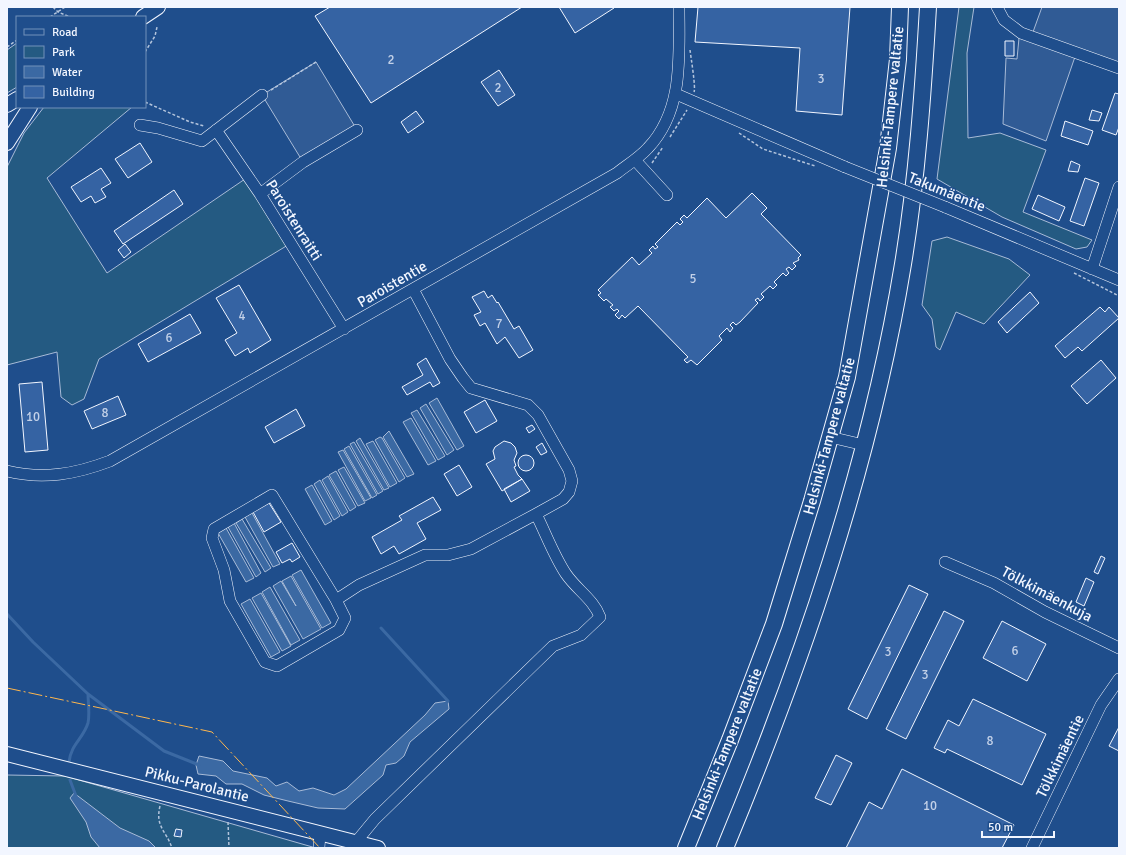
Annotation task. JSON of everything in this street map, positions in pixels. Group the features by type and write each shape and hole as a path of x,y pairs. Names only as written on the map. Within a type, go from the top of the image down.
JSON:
{"highway":[{"name":"Helsinki-Tampere valtatie","path":"686,848 730,740 774,624 847,377 888,148 898,59 900,7"},
{"name":"Helsinki-Tampere valtatie","path":"725,848 766,749 807,634 849,506 880,380 903,264 918,151 928,7"}],"main road":[{"path":"144,16 158,7"},
{"path":"7,105 16,100"},
{"path":"7,143 29,108"},
{"name":"Pikku-Parolantie","path":"7,754 378,848"}],"street":[{"name":"Paroistentie","path":"7,471 33,476 58,475 89,470 110,461 617,173 635,160 658,136 675,98 679,65 679,7"},
{"path":"997,7 1004,20 1021,33 1119,68"},
{"path":"140,126 158,128 197,141 202,141 262,95"},
{"name":"Takumäentie","path":"675,98 945,207 1119,280"},
{"name":"Paroistenraitti","path":"216,130 260,194 344,329"},
{"path":"260,194 303,162 357,130"},
{"path":"635,160 667,195"},
{"path":"1092,269 1119,187"},
{"path":"336,600 359,585 425,555 448,555 471,549 563,499 569,492 572,481 569,470 538,415 528,405 471,388 450,359 413,289"},
{"path":"830,437 864,445"},
{"path":"272,495 336,600 345,618 339,630 277,666 266,662 230,601 224,570 212,538 214,529 272,495"},
{"path":"356,842 380,814 553,646 581,635 600,617 596,607 578,590 566,574 536,514"},
{"name":"Tölkkimäenkuja","path":"945,562 961,568 1119,648"},
{"name":"Tölkkimäentie","path":"1032,848 1101,705 1119,679"},
{"path":"319,848 320,833"}],"path":[{"path":"53,7 58,12 68,16"},
{"path":"52,16 65,7"},
{"path":"146,50 155,36 157,27"},
{"path":"7,47 16,41"},
{"path":"262,95 316,62"},
{"path":"675,98 692,111"},
{"path":"146,102 190,122 216,130"},
{"path":"738,133 763,149 820,168"},
{"path":"164,793 158,820 162,831 172,848"},
{"path":"229,810 227,827 229,848"}],"green space":[{"path":"959,7 974,7 967,53 968,138 1000,133 1046,150 1023,212 1092,240 1087,247 1076,249 1002,217 937,179"},
{"path":"16,44 16,88 7,93 7,50"},
{"path":"43,108 131,108 47,178 107,273 245,179 288,245 99,359 84,399 72,405 61,397 57,352 7,365 7,167 24,133"},
{"path":"947,237 1009,259 1030,275 984,324 956,312 940,350 936,347 932,319 922,305 932,241"},
{"path":"7,775 65,776 316,848 7,848"}],"shaded area":[{"path":"1042,7 1119,7 1119,63 1078,48 1046,141 1003,124 1006,58 1017,59 1019,38 1033,32"},
{"path":"316,62 357,130 303,162 262,95"}],"water":[{"path":"437,398 464,446 457,450 429,403"},
{"path":"426,404 454,450 447,455 420,408"},
{"path":"417,410 445,456 438,460 411,413"},
{"path":"411,418 436,461 428,465 403,422"},
{"path":"389,431 414,474 407,477 383,437"},
{"path":"380,437 405,478 399,482 375,440"},
{"path":"360,438 389,488 384,490 356,441"},
{"path":"373,441 397,483 390,487 366,444"},
{"path":"354,442 383,491 378,494 350,444"},
{"path":"349,446 377,495 372,498 344,449"},
{"path":"343,450 371,498 365,501 338,452"},
{"path":"344,467 365,503 358,506 338,470"},
{"path":"336,471 356,507 350,511 329,475"},
{"path":"328,476 348,512 342,516 322,480"},
{"path":"320,480 340,516 334,520 314,484"},
{"path":"312,485 332,521 325,525 305,489"},
{"path":"252,513 280,564 273,567 245,517"},
{"path":"242,519 271,568 265,572 236,523"},
{"path":"234,523 261,573 256,577 228,527"},
{"path":"226,528 254,578 246,582 218,533"},
{"path":"301,570 331,623 322,628 292,575"},
{"path":"291,576 321,629 303,639 273,586 281,581 296,606 282,581"},
{"path":"270,587 300,640 291,645 262,592"},
{"path":"261,593 291,646 282,651 252,598"},
{"path":"250,599 280,652 271,657 241,604"},
{"path":"448,701 449,709 410,742 404,756 396,763 386,765 383,775 345,809 318,808 288,801 264,795 242,784 226,784 216,776 198,774 196,765 199,756 223,761 233,771 267,778 276,786 287,782 299,791 313,788 334,795 346,789 425,715 435,703"},
{"path":"74,793 120,828 149,841 156,848 100,848 91,837 86,822 70,798"}],"building":[{"path":"330,7 522,7 371,103 315,16"},
{"path":"559,7 614,7 614,8 575,33"},
{"path":"698,7 850,7 842,115 796,111 800,48 695,42"},
{"path":"1005,41 1014,41 1014,56 1005,56"},
{"path":"499,70 515,95 498,106 481,82"},
{"path":"1115,93 1119,94 1119,127 1116,135 1102,130"},
{"path":"1092,110 1102,113 1099,121 1089,120"},
{"path":"416,111 424,122 408,133 401,122"},
{"path":"1065,121 1093,131 1088,145 1061,136"},
{"path":"140,143 152,162 128,178 115,159"},
{"path":"1071,161 1080,165 1078,172 1068,171"},
{"path":"101,168 111,183 101,189 106,197 95,203 91,196 81,202 71,187"},
{"path":"1085,178 1099,183 1084,226 1070,221"},
{"path":"174,190 183,204 123,244 114,231"},
{"path":"752,193 767,208 761,214 801,255 798,258 799,260 793,263 796,266 792,270 789,267 786,269 789,273 786,276 783,273 774,282 777,285 773,289 770,286 761,294 764,297 760,301 758,298 755,300 758,303 740,322 736,325 733,322 730,325 733,328 730,332 727,328 719,336 722,340 697,365 691,360 687,363 684,360 688,357 638,306 625,318 622,315 619,319 615,315 619,311 617,309 614,311 610,307 613,305 606,299 604,301 598,295 601,293 598,290 632,257 639,265 652,253 649,250 653,246 655,249 658,247 655,244 677,222 680,225 683,222 680,219 684,215 687,218 707,198 726,218"},
{"path":"1038,195 1065,207 1059,221 1032,209"},
{"path":"125,244 131,252 124,258 118,250"},
{"path":"239,285 271,340 250,353 248,348 235,356 225,340 237,333 216,298"},
{"path":"484,291 488,298 492,295 497,303 498,302 514,329 519,326 533,350 519,358 505,337 497,344 485,323 480,326 474,315 481,312 472,297"},
{"path":"1030,292 1039,303 1007,333 998,322"},
{"path":"1100,307 1105,312 1109,307 1119,318 1082,351 1078,347 1065,358 1055,346"},
{"path":"190,314 201,333 148,362 138,344"},
{"path":"426,358 440,383 433,387 430,382 407,395 402,387 423,375 417,364"},
{"path":"1101,360 1116,378 1087,404 1071,386"},
{"path":"42,382 48,450 25,452 19,384"},
{"path":"118,396 126,415 92,429 84,411"},
{"path":"485,400 497,421 476,433 464,412"},
{"path":"296,409 305,426 274,443 265,427"},
{"path":"532,425 535,429 529,433 526,428"},
{"path":"504,441 511,443 515,447 517,453 514,460 516,466 514,467 522,479 502,491 486,464 495,459 493,451 495,447"},
{"path":"542,443 547,452 541,455 536,447"},
{"path":"526,455 533,460 534,463 529,470 526,471 519,466 518,463 523,456"},
{"path":"459,465 472,487 457,496 444,474"},
{"path":"522,479 530,491 511,502 504,489"},
{"path":"433,497 441,510 417,523 426,539 399,554 394,546 381,554 372,537 402,520 399,516"},
{"path":"269,503 281,522 264,532 253,512"},
{"path":"292,543 300,557 292,562 290,559 282,563 276,552"},
{"path":"1101,556 1105,558 1098,574 1094,572"},
{"path":"1086,578 1094,582 1084,606 1076,602"},
{"path":"909,585 928,594 867,719 848,709"},
{"path":"944,611 964,621 906,739 886,729"},
{"path":"1002,621 1046,644 1027,681 983,658"},
{"path":"973,699 1046,734 1022,785 947,749 945,753 934,748 948,720 959,726"},
{"path":"1119,727 1119,751 1109,746"},
{"path":"836,755 852,763 831,805 815,798"},
{"path":"902,769 1014,825 1002,848 846,848 869,802 882,809"},
{"path":"176,829 182,830 181,837 174,836"}],"waterway":[{"path":"7,614 33,642 88,694 164,751 199,765"},
{"path":"381,628 448,701 446,703"},
{"path":"69,762 72,751 86,729 88,723 88,694"},
{"path":"70,780 76,796"}],"power":[{"path":"7,688 212,732 320,848"}]}
